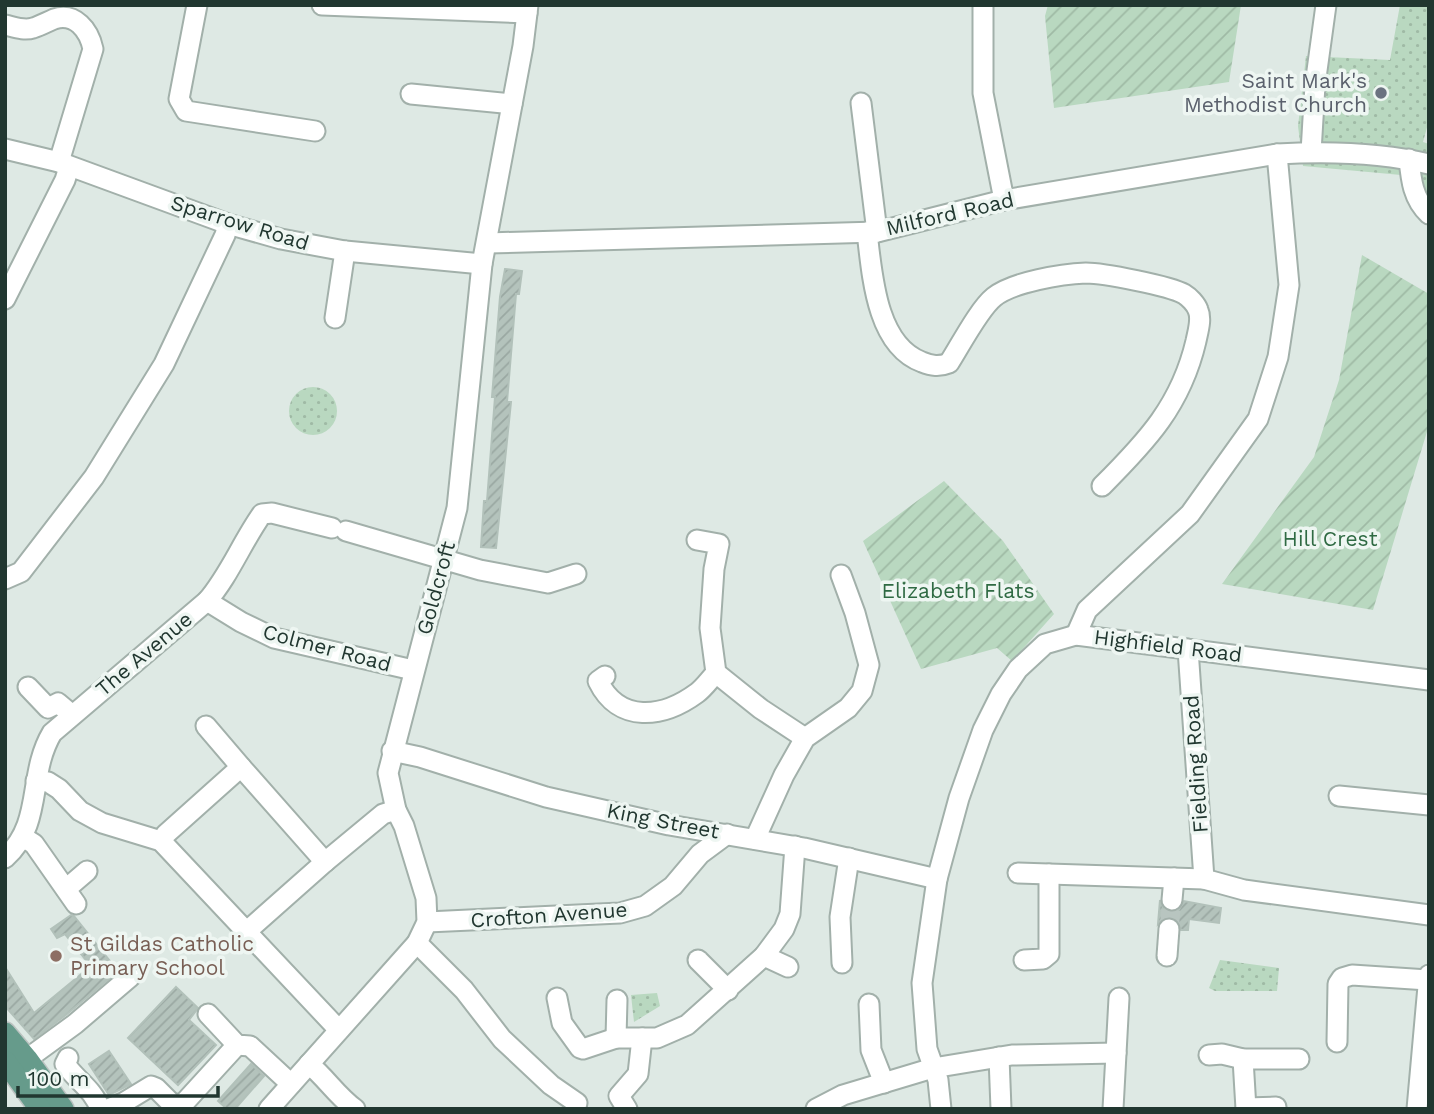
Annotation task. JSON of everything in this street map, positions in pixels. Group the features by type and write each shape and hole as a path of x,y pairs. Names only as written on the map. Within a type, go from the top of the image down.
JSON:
{"main road":[{"path":"5,1033 63,1109"},
{"path":"5,1060 40,1109"}],"street":[{"path":"197,5 179,99 186,111 315,131"},
{"path":"322,5 528,9"},
{"path":"984,5 983,93 1004,200"},
{"path":"1311,152 1315,85 1326,5"},
{"name":"Goldcroft","path":"427,922 426,898 396,810 388,773 457,508 482,264 488,243 528,9"},
{"path":"5,25 33,28 57,12 85,28 93,49 64,164 5,299"},
{"path":"411,94 512,104"},
{"path":"861,103 872,232 872,280 886,326 897,344 913,359 929,365 949,363 992,299 1016,286 1072,274 1111,276 1186,295 1199,311 1200,321 1191,365 1180,389 1147,441 1102,486"},
{"name":"Sparrow Road","path":"5,149 64,164 228,224 281,239 345,251 482,264"},
{"name":"Milford Road","path":"488,243 872,232 1004,200 1277,154 1311,152 1391,155 1429,164"},
{"path":"1076,635 1087,610 1189,514 1258,419 1278,357 1289,285 1277,154"},
{"path":"1409,159 1417,199 1429,214"},
{"path":"5,579 21,572 94,477 164,364 228,224"},
{"path":"335,318 345,251"},
{"name":"The Avenue","path":"5,858 23,837 30,818 43,748 52,733 218,589 262,514 272,513 445,558"},
{"path":"697,540 719,544 714,569 710,628 716,673 761,709 805,738"},
{"path":"445,558 480,570 548,583 576,574"},
{"path":"755,839 784,775 805,738 848,708 862,691 869,665 841,575"},
{"name":"Colmer Road","path":"206,601 274,638 413,670"},
{"name":"Highfield Road","path":"941,1109 938,1080 927,1049 922,983 937,879 963,787 983,730 1001,694 1018,669 1045,644 1076,635 1429,680"},
{"name":"Fielding Road","path":"1188,649 1204,879"},
{"path":"598,676 603,692 615,704 637,713 665,710 698,692 716,673"},
{"path":"28,687 48,708 58,703 71,714"},
{"path":"206,726 326,862"},
{"name":"King Street","path":"392,751 546,796 669,825 795,846 937,879"},
{"path":"161,841 241,767"},
{"path":"36,781 48,782 59,789 80,811 102,823 161,841 339,1030"},
{"path":"1339,796 1429,805"},
{"path":"246,932 383,814 396,810"},
{"name":"Crofton Avenue","path":"427,922 620,913 645,906 673,886 700,854 727,834"},
{"path":"23,837 34,844 71,897 88,872"},
{"path":"557,998 562,1023 583,1049 616,1038 657,1038 687,1026 764,956 784,929 790,914 795,846"},
{"path":"842,963 840,917 849,858"},
{"path":"1018,873 1204,879 1244,890 1429,915"},
{"path":"1024,960 1042,959 1049,954 1049,874"},
{"path":"1172,900 1174,878"},
{"path":"269,1109 417,943 427,922"},
{"path":"1167,956 1169,929"},
{"path":"417,943 464,990 502,1039 551,1084 577,1103"},
{"path":"764,956 788,967"},
{"path":"698,960 728,990"},
{"path":"1336,1042 1338,984 1342,978 1352,975 1429,978 1416,1109"},
{"path":"27,1059 75,1024 130,978"},
{"path":"1113,1109 1119,998"},
{"path":"616,1038 617,1000"},
{"path":"869,1004 871,1050 884,1083"},
{"path":"208,1014 237,1045 250,1046 291,1084"},
{"path":"627,1109 619,1096 638,1074 642,1038"},
{"path":"108,1109 151,1086 173,1105 184,1103 237,1045"},
{"path":"816,1109 843,1095 933,1068 999,1058 1116,1053"},
{"path":"1209,1055 1222,1054 1243,1059 1299,1059"},
{"path":"68,1058 65,1064 93,1095 100,1109"},
{"path":"999,1058 1001,1109"},
{"path":"1243,1059 1246,1108 1276,1107"},
{"path":"309,1063 330,1082 335,1092 355,1109"}],"green space":[{"path":"1048,5 1241,5 1229,82 1054,108 1045,16"},
{"path":"1400,5 1429,5 1429,120 1423,142 1429,144 1429,223 1403,191 1401,175 1303,166 1298,126 1306,56 1390,60"},
{"name":"Hill Crest","path":"1362,255 1429,294 1429,425 1373,610 1222,584 1314,457 1339,380"},
{"path":"313,387 330,394 337,411 330,428 313,435 296,428 289,411 296,394"},
{"name":"Elizabeth Flats","path":"944,481 1003,541 1054,614 1012,661 997,648 921,669 863,541"},
{"path":"1220,960 1279,968 1277,991 1215,991 1209,988"},
{"path":"657,993 660,1006 634,1022 631,995"}],"building":[{"path":"505,269 522,271 519,294 516,294 507,402 511,402 496,548 481,547 495,397 492,397 500,297"},
{"path":"1160,900 1164,910 1170,912 1178,911 1184,901 1221,908 1219,923 1189,919 1188,930 1181,930 1176,919 1169,917 1163,918 1158,924"},
{"path":"71,915 118,971 34,1039 5,1006 5,967 34,1013 90,965 65,934 57,938 51,929"},
{"path":"176,987 198,1008 189,1020 216,1045 178,1085 128,1038"},
{"path":"109,1051 131,1084 109,1095 89,1064"},
{"path":"251,1064 264,1076 235,1109 227,1109 218,1101"}],"tunnel":[{"path":"1169,929 1172,900"}],"place":[{"name":"Saint Mark's Methodist Church","path":"1381,93"},
{"name":"St Gildas Catholic Primary School","path":"56,956"}]}
